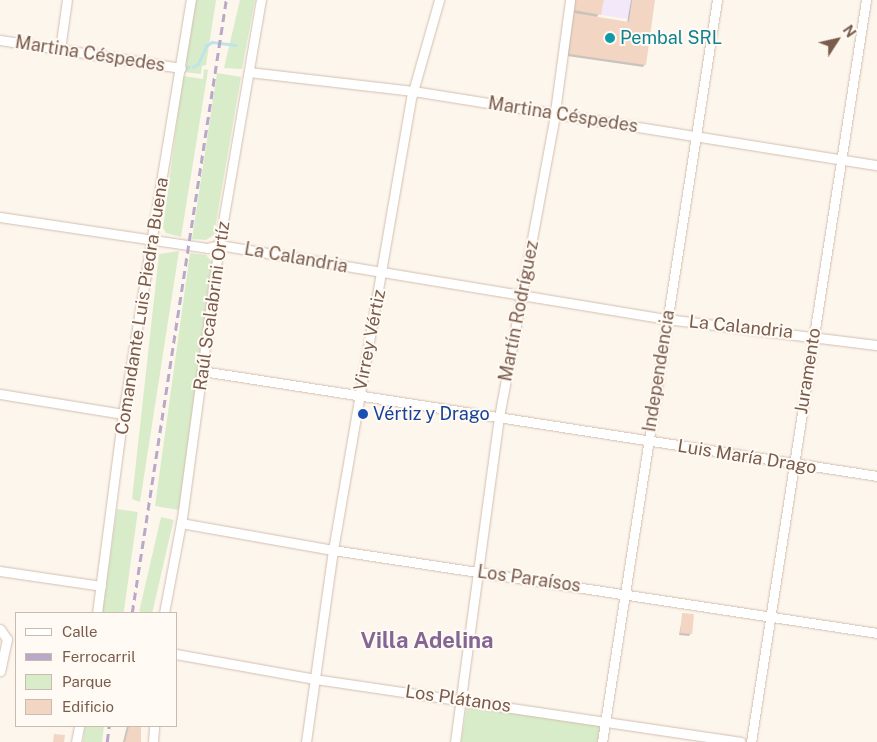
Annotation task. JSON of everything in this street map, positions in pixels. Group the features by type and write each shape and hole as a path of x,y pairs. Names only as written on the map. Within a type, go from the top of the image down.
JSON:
{"street":[{"path":"60,50 67,0"},
{"name":"Comandante Luis Piedra Buena","path":"97,612 123,414 191,0"},
{"name":"Raúl Scalabrini Ortíz","path":"164,612 181,523 219,245 261,0"},
{"name":"Virrey Vértiz","path":"306,742 333,550 413,91 439,0"},
{"name":"Martín Rodríguez","path":"455,742 499,417 554,114 570,0"},
{"name":"Independencia","path":"602,742 717,0"},
{"name":"Juramento","path":"751,742 866,0"},
{"name":"Martina Céspedes","path":"0,40 181,68"},
{"name":"Martina Céspedes","path":"249,72 413,91 877,165"},
{"path":"0,217 153,240"},
{"name":"La Calandria","path":"153,240 207,248 219,245 667,319 814,336 877,346"},
{"name":"Luis María Drago","path":"202,371 877,476"},
{"path":"0,394 123,414"},
{"name":"Los Paraísos","path":"181,523 333,550 625,593 877,633"},
{"path":"0,571 100,586"},
{"path":"0,629 7,639 0,672"},
{"name":"Los Plátanos","path":"178,654 314,679 606,720 740,742"},
{"path":"76,742 79,727"},
{"path":"153,742 154,727"}],"shaded area":[{"path":"604,0 632,0 629,19 601,15"}],"green space":[{"path":"194,0 216,0 206,65 202,66 201,74 183,72"},
{"path":"240,0 255,0 242,69 224,68"},
{"path":"204,69 208,70 181,237 166,233 163,228 183,76 203,79"},
{"path":"217,73 241,77 214,235 206,240 192,239"},
{"path":"179,251 140,502 132,499 159,254"},
{"path":"190,253 206,255 212,262 179,510 155,506"},
{"path":"117,509 138,512 124,612 103,612"},
{"path":"161,517 174,520 152,612 141,612 139,612"},
{"path":"467,706 603,726 601,742 461,742"},
{"path":"85,727 104,727 102,742 83,742"}],"building":[{"path":"576,0 604,0 601,15 574,10"},
{"name":"Pembal SRL","path":"632,0 655,0 646,65 569,54 574,13 629,22"},
{"path":"682,613 694,614 692,634 680,633"},
{"path":"129,727 141,727 141,742 125,742"},
{"path":"54,734 65,735 64,742 53,742"}],"waterway":[{"path":"193,67 198,64 206,46 212,42 236,45"}],"railway":[{"path":"132,612 226,0"},
{"path":"107,742 109,727"}],"place":[{"name":"Pembal SRL","path":"610,38"},
{"name":"Vértiz y Drago","path":"363,414"}],"district":[{"name":"Villa Adelina","path":"427,641"}]}
